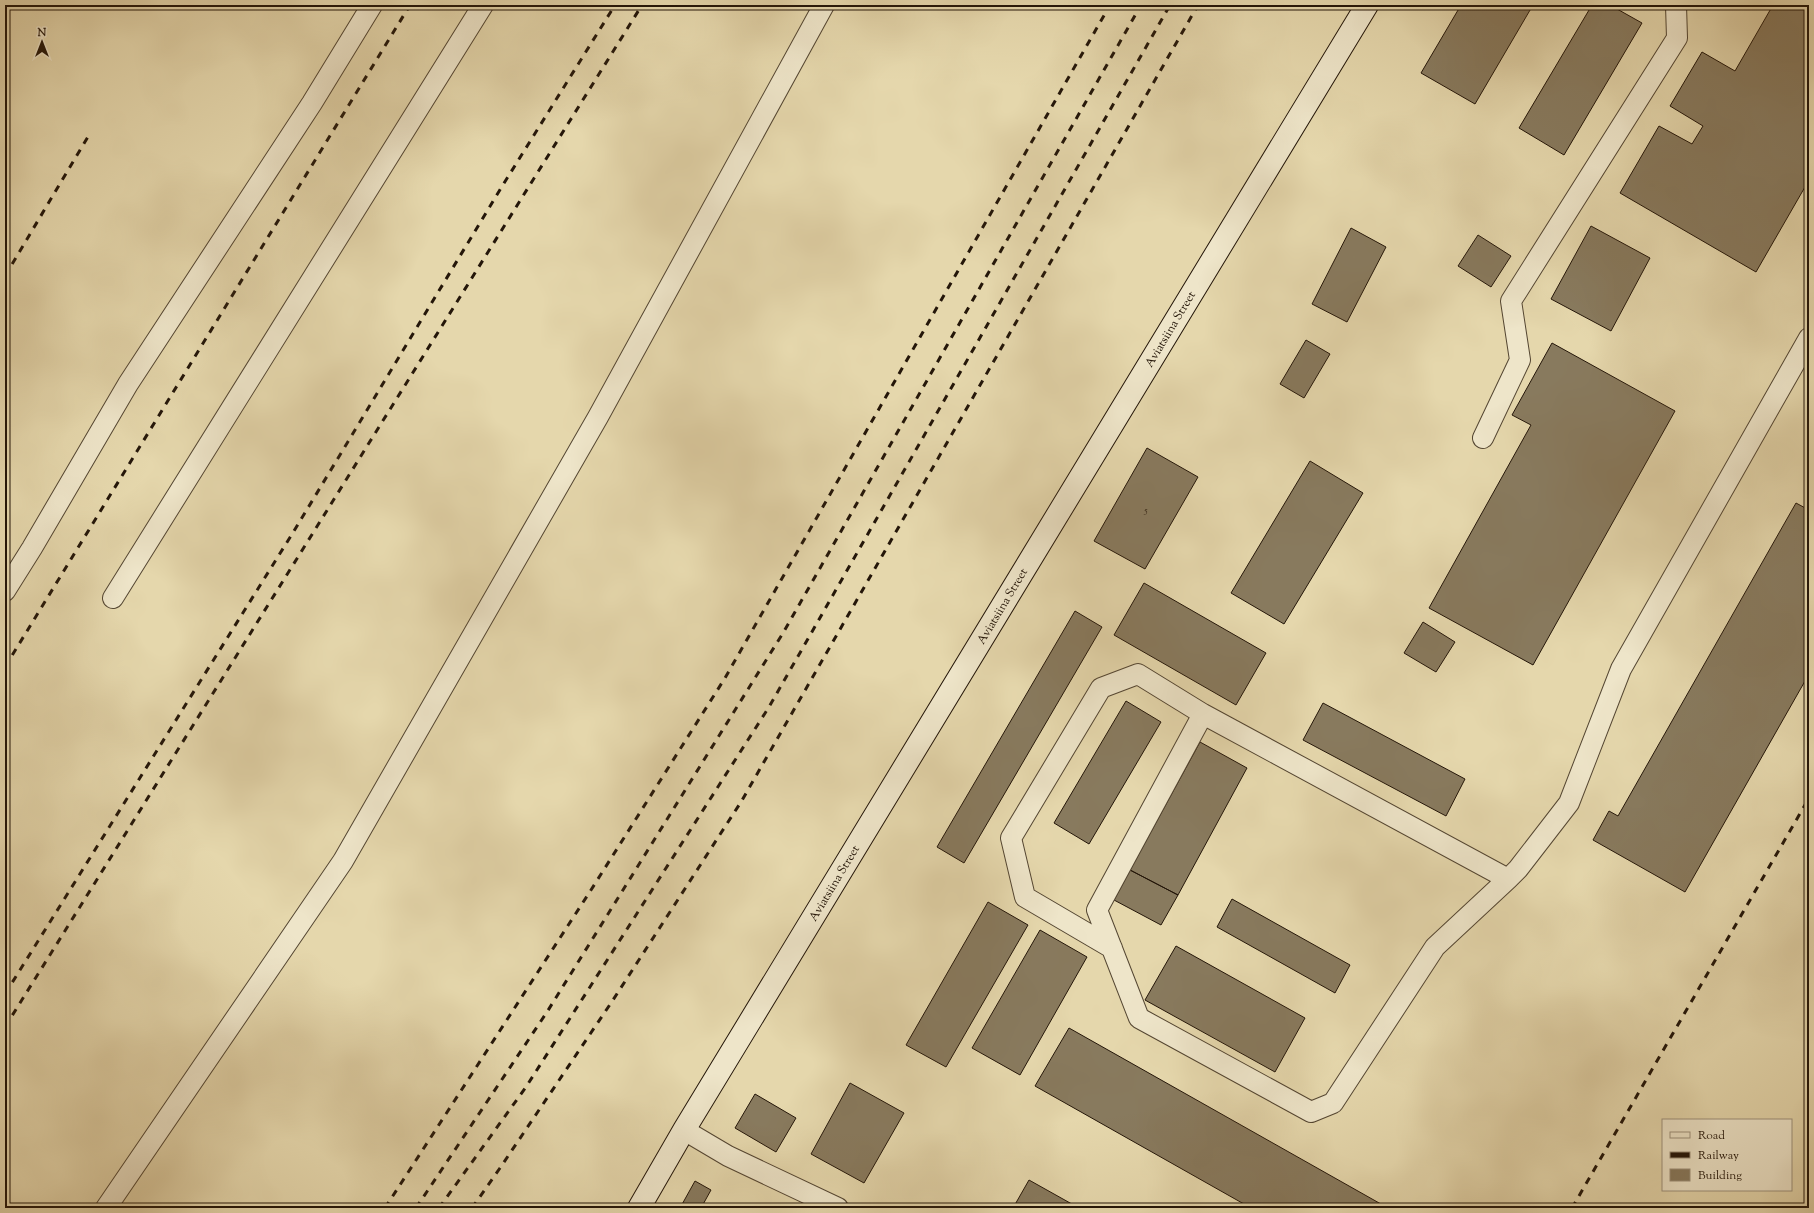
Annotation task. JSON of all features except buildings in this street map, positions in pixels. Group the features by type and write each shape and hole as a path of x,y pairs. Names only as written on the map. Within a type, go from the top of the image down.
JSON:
{"street":[{"name":"Aviatsiina Street","path":"639,1208 684,1130 1367,5"}],"lane":[{"path":"5,592 128,384 312,103 372,5"},
{"path":"113,598 483,5"},
{"path":"106,1208 343,861 598,418 824,5"},
{"path":"1483,438 1520,360 1511,301 1677,38 1676,5"},
{"path":"1203,714 1097,910 1139,1018 1311,1112 1333,1103 1435,947 1518,869 1569,803 1621,669 1809,338"},
{"path":"1112,948 1024,897 1011,838 1101,688 1138,674 1203,714 1508,879"},
{"path":"684,1130 728,1156 838,1208"}],"railway":[{"path":"5,667 410,5"},
{"path":"5,994 294,531 501,188 615,5"},
{"path":"5,1027 642,5"},
{"path":"385,1208 591,890 725,678 1110,5"},
{"path":"416,1208 547,1012 783,633 1141,5"},
{"path":"439,1208 526,1087 769,707 1170,5"},
{"path":"472,1208 613,1000 741,802 1198,5"},
{"path":"5,276 89,135"},
{"path":"1572,1208 1809,798"}]}
